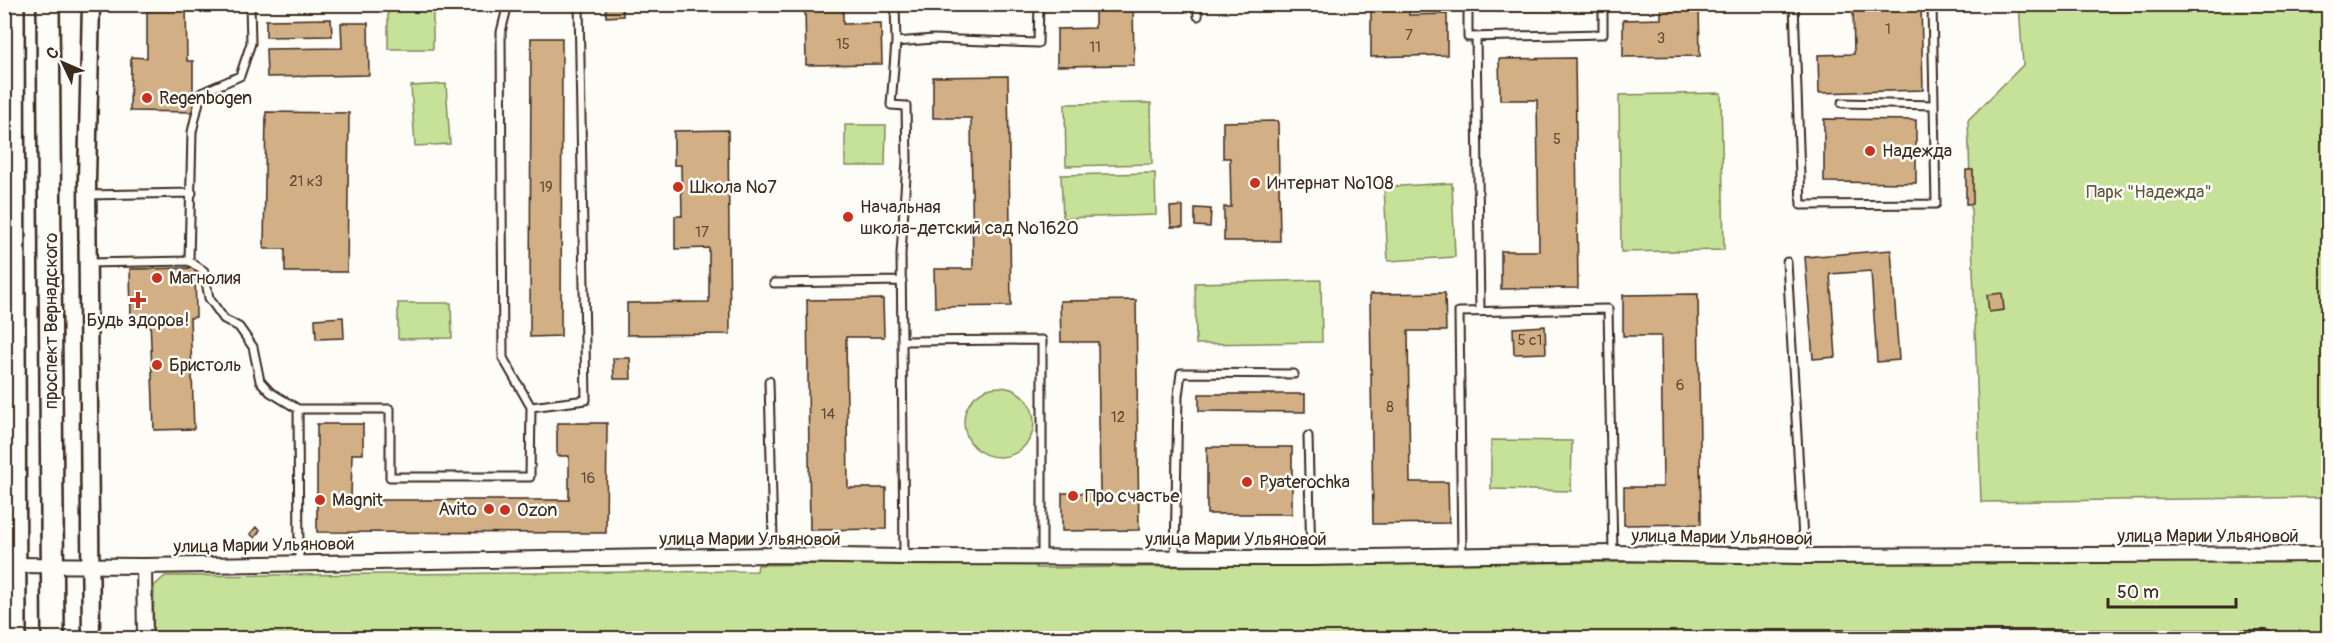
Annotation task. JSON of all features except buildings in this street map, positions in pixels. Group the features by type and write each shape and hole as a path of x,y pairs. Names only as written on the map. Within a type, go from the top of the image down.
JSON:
{"main road":[{"name":"проспект Вернадского","path":"13,4 9,565 15,639"},
{"name":"проспект Вернадского","path":"48,4 53,639"}],"street":[{"path":"91,4 87,195 91,639"},
{"name":"улица Марии Ульяновой","path":"9,565 144,566 776,555 1311,558 1613,553 1804,556 2328,554"},
{"path":"144,566 146,639"},
{"path":"1748,639 2266,639"}],"lane":[{"path":"189,261 192,132 201,93 240,76 251,43 250,4"},
{"path":"89,263 189,261 204,271 209,298 224,319 239,327 253,347 260,381 270,392 298,410 390,410 390,477 530,477 531,407 503,358 501,32 508,4"},
{"path":"531,407 586,400 579,4"},
{"path":"895,4 896,42 891,105 906,106 907,161 902,281 904,557"},
{"path":"896,42 933,39 1038,43 1039,4"},
{"path":"1197,4 1198,16"},
{"path":"1468,4 1468,37 1603,34 1602,4"},
{"path":"1794,4 1801,205 1936,204 1932,4"},
{"path":"1476,37 1480,312"},
{"path":"1842,104 1934,105"},
{"path":"87,195 192,193"},
{"path":"1787,262 1804,556"},
{"path":"774,283 902,281"},
{"path":"1462,556 1459,312 1608,309 1613,553"},
{"path":"902,341 1042,340 1042,556"},
{"path":"1175,557 1178,396 1181,373 1294,374"},
{"path":"769,381 773,540 776,555"},
{"path":"298,410 299,562"},
{"path":"1308,436 1311,558"}],"green space":[{"path":"388,5 433,5 433,49 388,49"},
{"path":"1497,5 1571,5 1571,10 1497,12"},
{"name":"Парк \"Надежда\"","path":"2019,5 2323,5 2328,56 2328,497 1981,502 1968,120 2023,65"},
{"path":"446,84 450,144 415,146 411,86"},
{"path":"1721,93 1724,250 1621,252 1619,95"},
{"path":"1151,103 1152,164 1066,166 1065,104"},
{"path":"845,125 886,125 885,166 845,166"},
{"path":"1155,173 1156,215 1063,218 1061,175"},
{"path":"1452,183 1455,257 1388,261 1384,187"},
{"path":"1321,280 1322,342 1196,344 1195,283"},
{"path":"398,303 451,303 452,338 398,339"},
{"path":"992,387 1006,387 1019,393 1028,402 1034,415 1032,435 1024,447 1006,457 992,457 979,451 970,442 964,429 964,415 970,402 979,393"},
{"path":"1491,440 1572,441 1571,491 1491,489"},
{"path":"2328,558 2328,628 2324,633 1688,638 156,638 153,635 154,586 165,576 757,571 758,565 1036,561 1036,568"}],"place":[{"name":"Regenbogen","path":"147,98"},
{"name":"Надежда","path":"1870,151"},
{"name":"Интернат №108","path":"1255,183"},
{"name":"Школа №7","path":"678,187"},
{"name":"Начальная школа-детский сад №1620","path":"848,217"},
{"name":"Магнолия","path":"157,278"},
{"name":"Будь здоров!","path":"138,300"},
{"name":"Бристоль","path":"157,365"},
{"name":"Pyaterochka","path":"1247,482"},
{"name":"Про счастье","path":"1073,496"},
{"name":"Magnit","path":"320,500"},
{"name":"Avito","path":"489,509"},
{"name":"Ozon","path":"505,510"}]}
